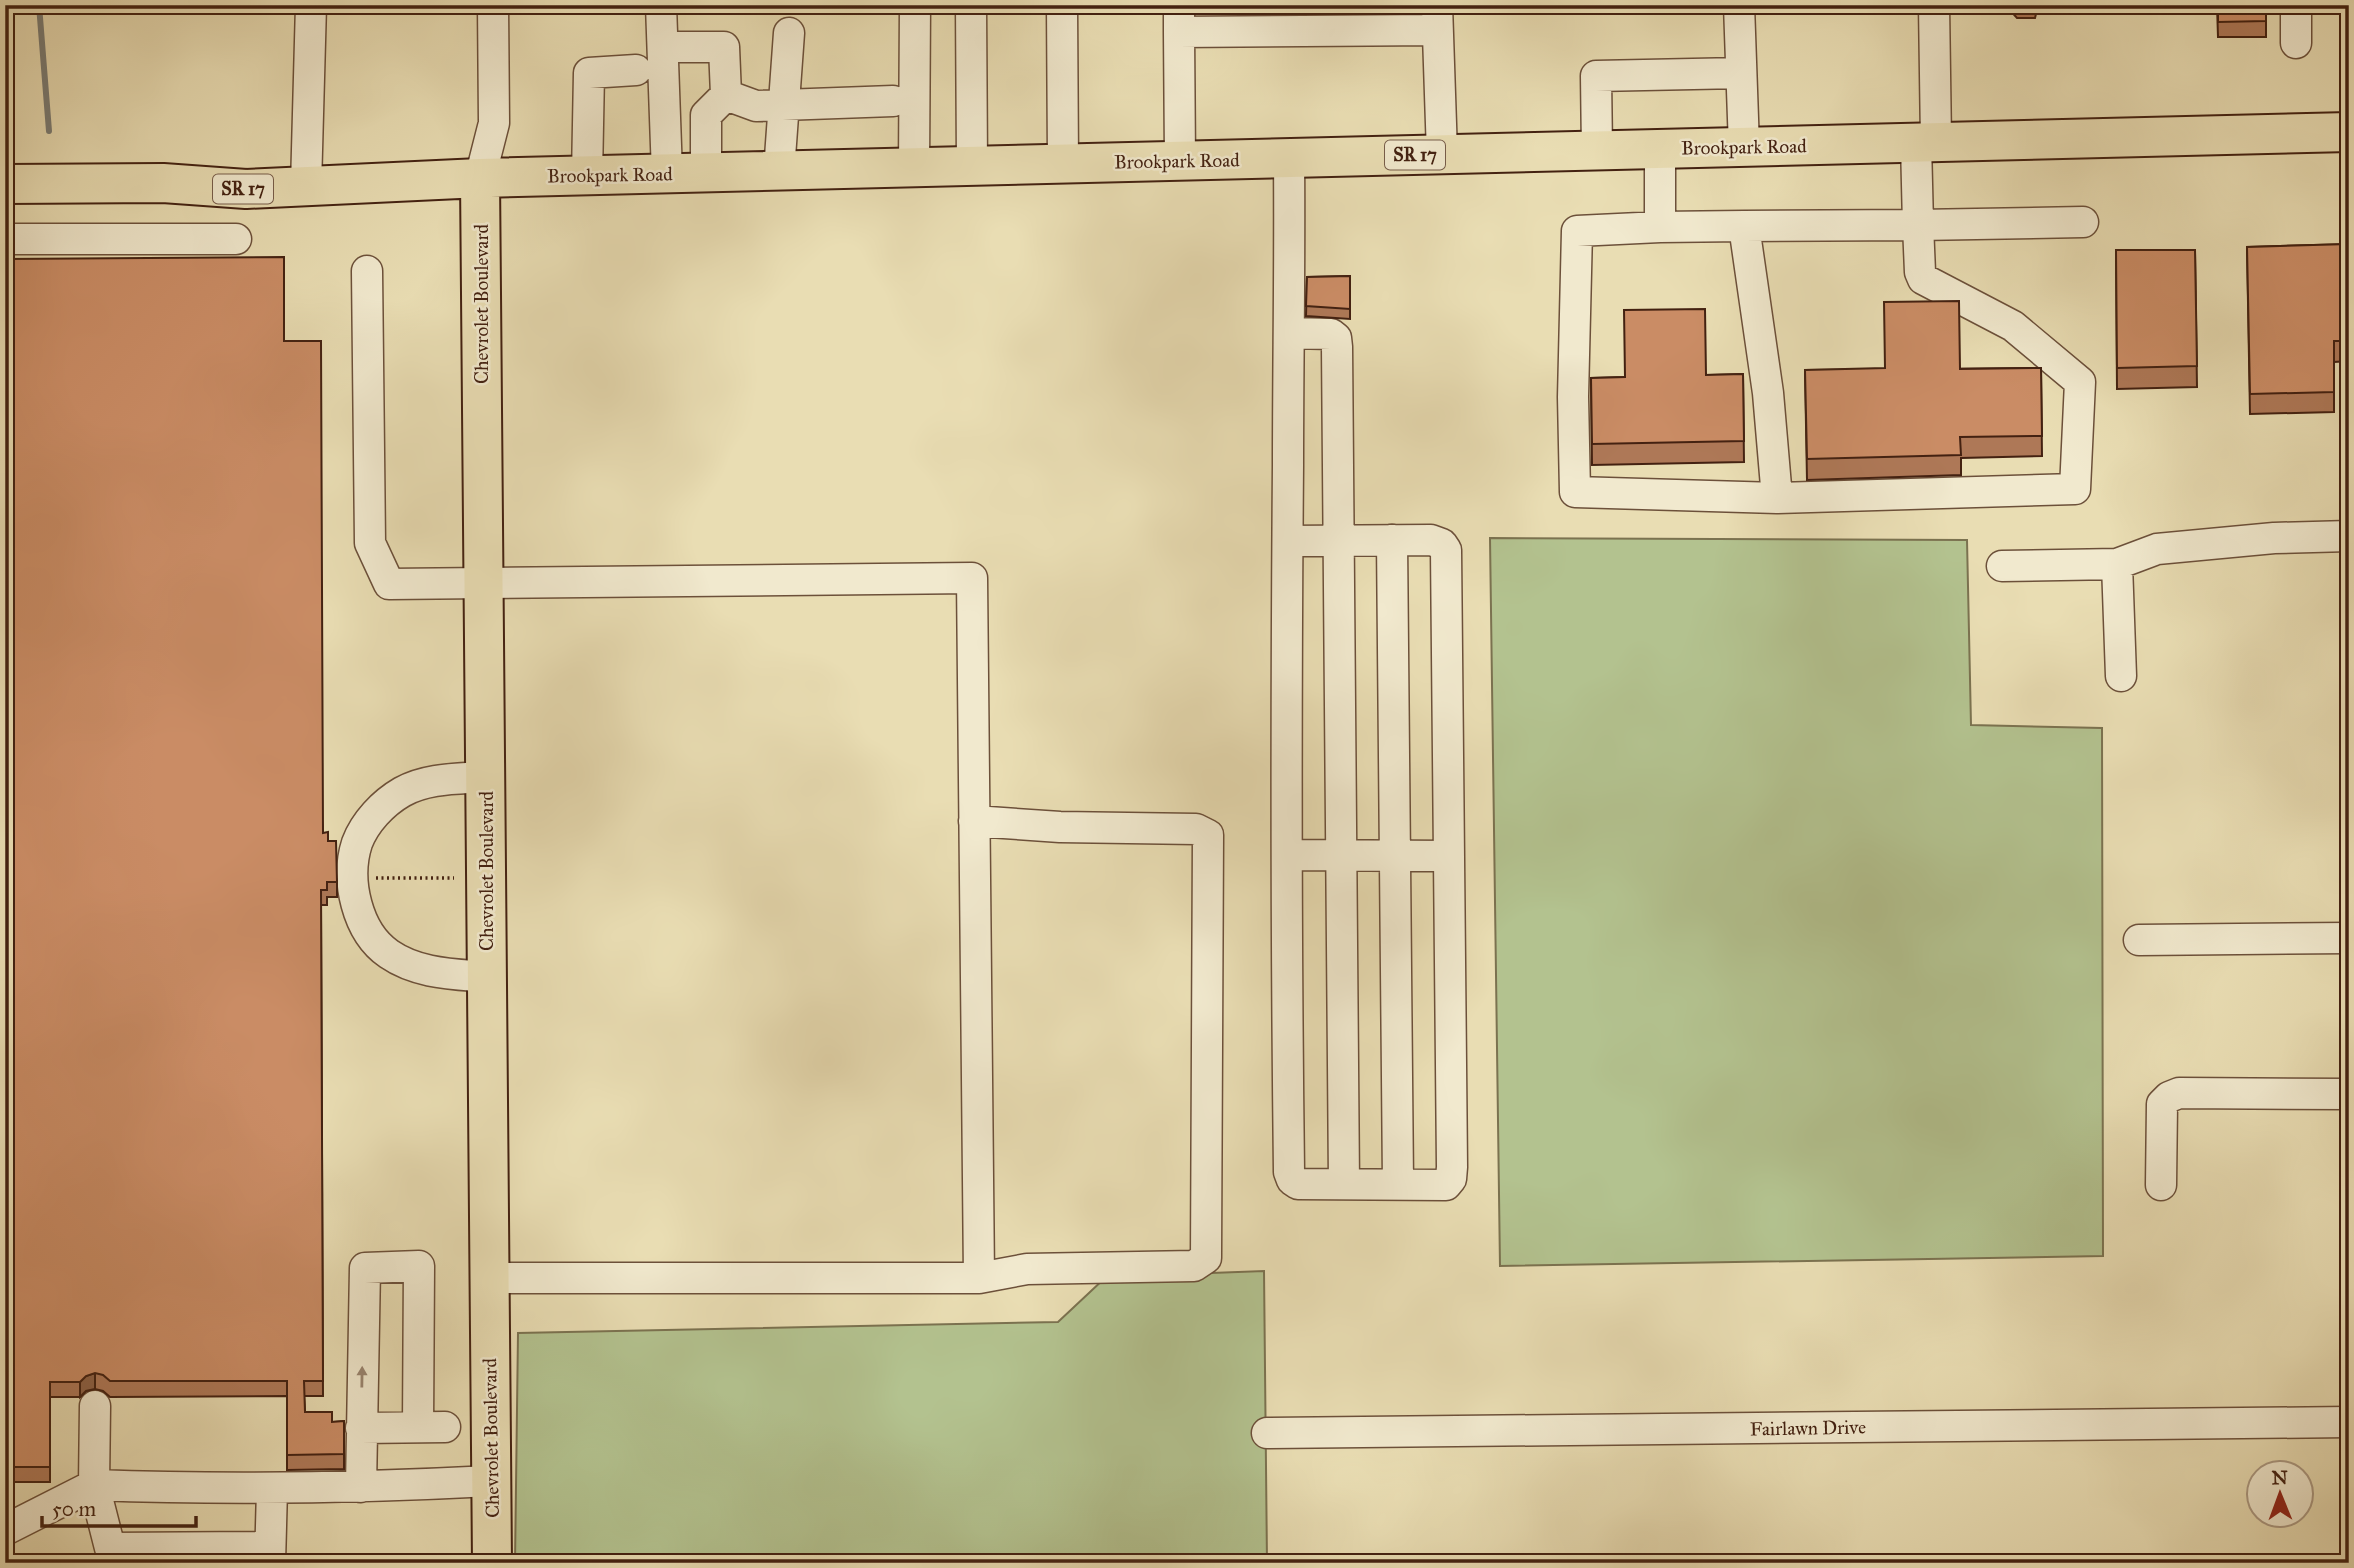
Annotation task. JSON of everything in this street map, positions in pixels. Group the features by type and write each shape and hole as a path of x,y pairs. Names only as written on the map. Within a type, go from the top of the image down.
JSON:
{"main road":[{"name":"Brookpark Road","path":"5,184 163,183 246,189 481,178 2349,132"},
{"name":"Chevrolet Boulevard","path":"481,178 492,1563"}],"street":[{"path":"306,186 311,5"},
{"path":"481,178 494,123 493,5"},
{"path":"661,5 667,174"},
{"path":"914,168 915,5"},
{"path":"971,5 972,166"},
{"path":"1062,5 1063,164"},
{"path":"1738,5 1744,147"},
{"path":"1934,5 1918,225 1920,272 1923,279 2013,326 2080,382 2076,489 1777,498 1575,492 1573,397 1577,231 1660,227 1918,225 2083,222"},
{"path":"2296,5 2296,43"},
{"path":"1180,161 1179,19 1436,18 1442,154"},
{"path":"779,171 789,33"},
{"path":"663,47 724,47 726,95 706,115 706,173"},
{"path":"587,176 589,73 636,70"},
{"path":"1597,151 1596,76 1741,73"},
{"path":"726,95 756,106 893,101"},
{"path":"1660,149 1660,227"},
{"path":"1288,541 1431,540 1442,544 1446,550 1451,1180 1446,1185 1298,1184 1292,1181 1289,1172 1287,855 1289,158"},
{"path":"1744,226 1768,393 1777,498"},
{"path":"5,239 236,239"},
{"path":"367,271 370,543 389,584 972,579 979,1278"},
{"path":"1290,333 1331,334 1336,338 1344,1184"},
{"path":"2003,566 2117,564 2157,549 2274,538 2349,536"},
{"path":"1392,540 1398,1184"},
{"path":"2117,564 2120,676"},
{"path":"485,777 418,784 386,803 365,827 358,842 353,859 353,878 356,902 363,922 371,938 389,954 411,966 434,972 487,977"},
{"path":"489,1278 979,1278 1027,1269 1194,1266 1206,1258 1208,835 1196,829 1060,827 974,821"},
{"path":"1287,855 1449,856"},
{"path":"2139,940 2349,938"},
{"path":"2161,1185 2162,1104 2169,1097 2179,1093 2349,1094"},
{"path":"361,1436 432,1427 419,1266 365,1268 361,1436 361,1487"},
{"path":"94,1406 94,1485 110,1548 270,1555 272,1489"},
{"name":"Fairlawn Drive","path":"1267,1433 2349,1422"},
{"path":"5,1530 94,1485 272,1489 491,1480"}],"path":[{"path":"353,878 454,878"}],"green space":[{"path":"1490,538 1967,540 1971,725 2102,728 2103,1256 1500,1266"},
{"path":"1264,1271 1267,1563 515,1563 518,1333 1058,1322 1106,1277"}],"building":[{"path":"2218,5 2266,5 2266,21 2218,22"},
{"path":"2349,244 2349,341 2334,341 2334,392 2250,394 2247,247"},
{"path":"2116,250 2195,250 2197,366 2117,368"},
{"path":"284,257 284,341 321,341 323,833 328,832 328,841 336,841 337,882 327,882 327,890 321,890 323,1381 304,1381 305,1412 332,1412 332,1422 344,1421 344,1454 287,1455 287,1381 110,1381 95,1373 80,1382 50,1382 50,1467 5,1467 5,259"},
{"path":"1350,276 1350,309 1306,306 1307,277"},
{"path":"1959,301 1960,369 2041,368 2042,436 1960,437 1961,455 1807,459 1805,370 1885,368 1884,302"},
{"path":"1705,309 1706,375 1743,374 1744,441 1592,444 1591,378 1625,377 1624,310"}],"waterway":[{"path":"39,5 49,131"}]}
